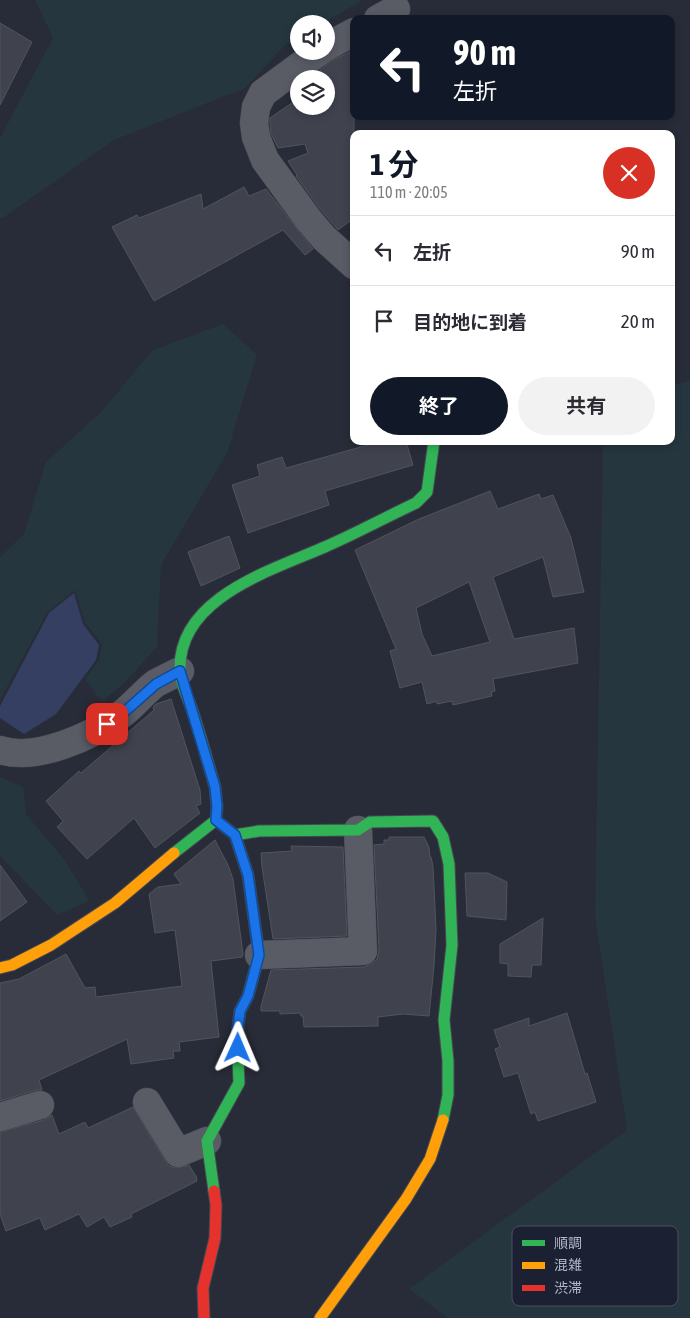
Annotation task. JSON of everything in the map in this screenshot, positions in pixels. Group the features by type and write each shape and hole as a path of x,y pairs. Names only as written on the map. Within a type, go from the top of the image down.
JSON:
{"street":[{"path":"335,42 350,34"},
{"path":"308,60 263,93 256,106 254,123 256,137 265,160 308,219 324,238 350,261"},
{"path":"216,820 215,787 180,671 182,648 188,630 206,609 229,592 260,575 416,503 427,492 433,445"},
{"path":"0,750 10,753 34,753 77,741 121,715 156,684 180,671"},
{"path":"204,1318 203,1288 216,1238 216,1205 207,1141 239,1083 237,1035 240,1011 248,996 259,955 248,875 235,835 216,820"},
{"path":"0,968 12,965 51,944 115,903 195,835 216,820"},
{"path":"235,835 259,831 358,830 370,822 433,821 443,838 449,864 452,945 444,1020 448,1061 448,1095 442,1123 430,1159 406,1199 320,1318"},
{"path":"259,955 363,951 358,830"},
{"path":"147,1102 178,1153 207,1141"},
{"path":"0,1117 40,1105"}],"shaded area":[{"path":"35,0 362,0 335,16 290,15 290,42 284,46 245,88 114,140 0,218 0,138 53,38"},
{"path":"223,324 257,355 227,453 161,565 157,647 124,683 102,702 85,679 99,660 102,644 85,623 75,590 47,613 0,700 0,557 24,534 46,462 101,412 153,350"},
{"path":"690,381 690,1318 448,1318 409,1289 627,1130 595,916 603,445 675,445 675,384"},
{"path":"0,777 23,787 26,814 66,862 89,901 57,915 0,856"}],"water":[{"path":"74,593 83,624 99,645 96,660 56,714 24,734 0,718 0,706 49,613"}],"building":[{"path":"0,23 32,42 0,105"},
{"path":"350,52 350,120 354,120 354,130 350,130 350,221 338,230 296,176 288,161 308,153 305,144 278,148 271,133 270,118 290,104 290,115 335,115 335,70 320,70 331,61"},
{"path":"244,187 249,196 266,189 313,249 305,255 283,230 154,301 112,227 137,215 139,218 201,194 203,209"},
{"path":"368,445 407,445 413,465 325,491 329,505 248,533 232,485 260,476 257,465 282,457 286,468"},
{"path":"490,491 498,509 539,494 541,499 553,495 571,538 584,592 553,597 543,557 493,577 514,639 574,628 578,663 493,679 495,691 491,692 492,696 453,705 452,701 437,704 437,701 427,704 422,682 400,688 390,651 396,649 355,550 419,519","holes":["469,582 490,642 432,656 422,634 416,608"]},
{"path":"229,536 240,568 201,586 188,552"},
{"path":"171,699 200,790 201,804 196,806 200,813 155,848 134,818 87,859 57,827 63,821 46,801 79,771 81,773 154,710 153,707 156,704"},
{"path":"389,837 424,837 429,847 433,866 436,929 429,1016 403,1014 378,1017 378,1026 304,1027 303,1016 300,1013 280,1014 280,1011 261,1011 271,970 364,967 377,959 379,950 374,845 384,844 384,840 389,840"},
{"path":"215,840 233,879 243,954 242,957 211,961 219,1037 179,1042 180,1051 173,1051 174,1058 131,1064 127,1039 39,1080 42,1090 36,1090 0,1101 0,983 19,979 66,954 85,988 95,987 96,997 182,986 175,930 155,933 149,894 158,887 181,884 174,874"},
{"path":"291,846 343,847 347,936 273,939 261,853 292,851"},
{"path":"0,865 27,902 0,921"},
{"path":"465,873 488,873 507,882 506,920 467,916"},
{"path":"543,918 541,965 532,965 531,977 508,976 508,964 500,963 500,944"},
{"path":"567,1013 585,1074 587,1073 596,1102 538,1121 535,1112 531,1114 518,1073 504,1077 495,1049 500,1047 494,1030 529,1018 529,1026"},
{"path":"133,1107 169,1166 176,1168 189,1165 197,1181 131,1214 132,1217 110,1227 104,1217 87,1227 79,1214 45,1230 40,1218 6,1231 0,1214 0,1132 44,1120 52,1115 59,1134 85,1122 88,1128"}],"traffic: fast":[{"path":"174,853 216,820 215,787 180,675 184,645 195,623 211,605 232,590 281,565 338,541 416,503 427,492 433,445"},
{"path":"235,835 259,831 358,830 370,822 433,821 443,837 449,864 452,945 444,1020 448,1061 448,1095 443,1120"},
{"path":"214,1191 207,1141 239,1083 237,1035 240,1011 248,996 259,955 248,875 235,835 221,824"}],"traffic: slow":[{"path":"0,968 12,965 51,945 115,903 174,853"},
{"path":"320,1318 406,1199 430,1159 443,1120"}],"traffic: jam":[{"path":"204,1318 203,1288 215,1238 216,1205 214,1191"}],"route":[{"path":"107,724 121,715 156,684 180,671 215,787 216,820 235,835 248,875 259,955 248,996 240,1011 237,1035 238,1048"}]}
